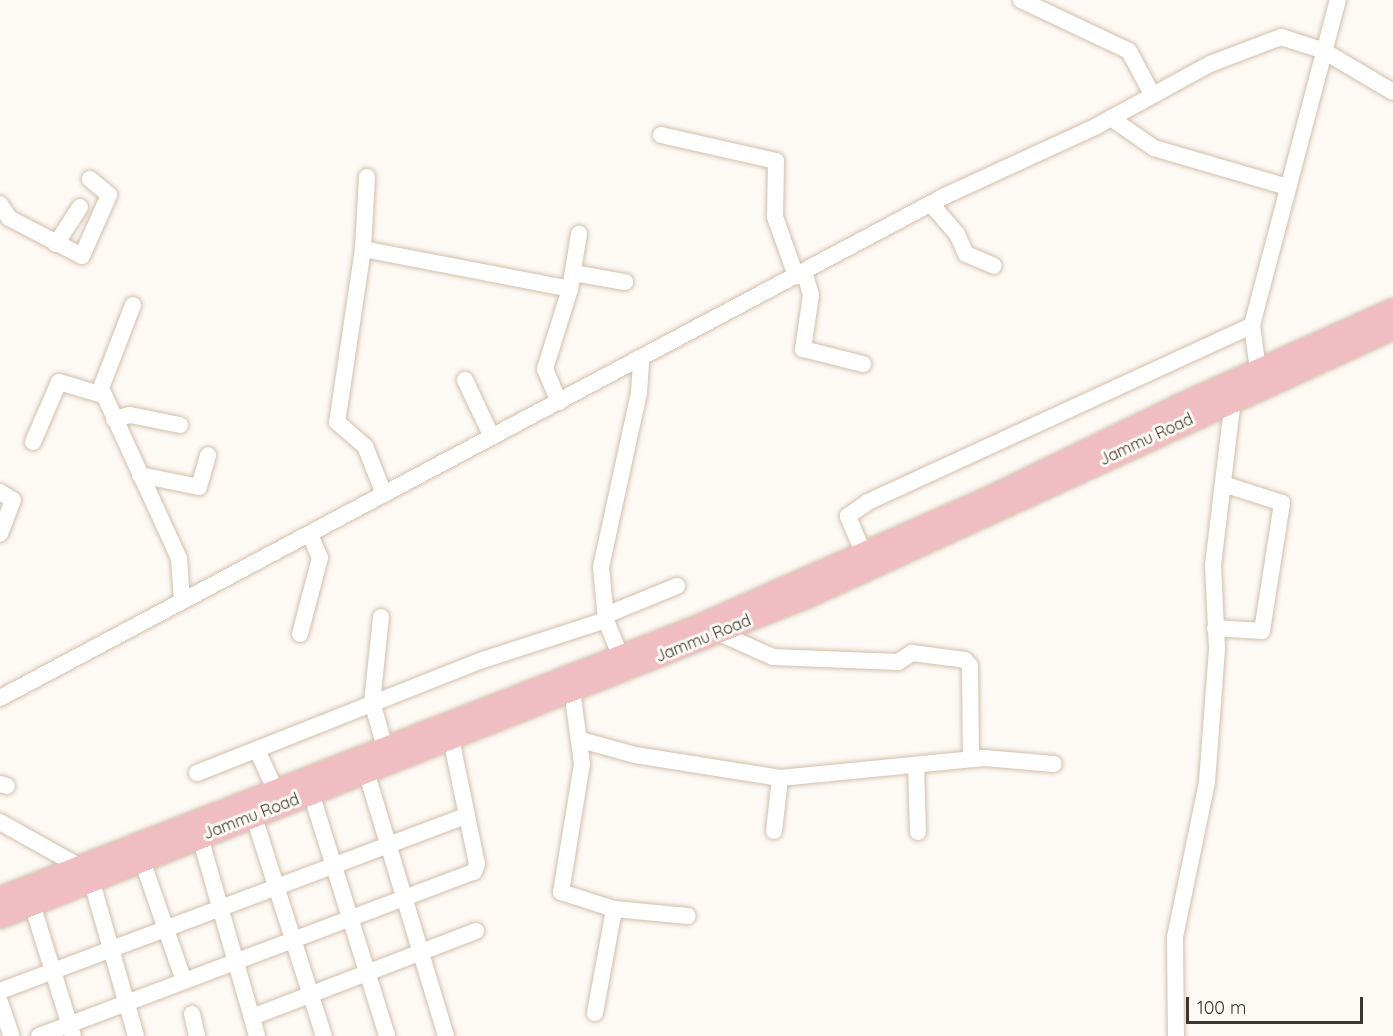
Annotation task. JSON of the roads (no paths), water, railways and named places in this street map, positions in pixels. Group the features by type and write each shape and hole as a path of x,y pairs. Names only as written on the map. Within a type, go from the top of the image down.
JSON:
{"main road":[{"path":"0,897 84,872 271,780 384,744 620,654 856,537 1258,370 1393,309"},
{"name":"Jammu Road","path":"0,917 32,904 84,872 142,860 254,817 717,632 933,541 1233,400 1393,328"}],"street":[{"path":"1021,0 1129,51 1152,94"},
{"path":"1258,370 1252,325 1322,50 1338,0"},
{"path":"0,698 641,360 931,204 1111,118 1152,94 1269,39 1281,37 1322,50 1393,92"},
{"path":"1111,118 1154,148 1287,187"},
{"path":"661,135 776,161 775,218 811,295 803,349 862,364"},
{"path":"367,177 363,249 337,422 365,446 384,494"},
{"path":"0,204 9,218 77,256 85,252 109,194 90,179"},
{"path":"931,204 957,234 968,255 994,266"},
{"path":"56,244 80,207"},
{"path":"559,402 545,369 572,281 579,234"},
{"path":"363,249 572,281 625,282"},
{"path":"133,305 102,385 103,395 179,558 182,601"},
{"path":"856,537 848,515 885,494 1252,325"},
{"path":"620,654 608,622 601,567 639,392 641,360"},
{"path":"465,380 492,437"},
{"path":"33,441 59,381 103,395"},
{"path":"1176,1036 1175,937 1207,782 1215,628 1213,565 1233,400"},
{"path":"114,419 130,415 180,425"},
{"path":"140,475 199,487 208,455"},
{"path":"1215,628 1263,630 1282,503 1222,484"},
{"path":"0,492 13,500 0,534"},
{"path":"300,634 320,558 309,534"},
{"path":"197,773 375,713 608,622 677,586"},
{"path":"381,617 375,713 384,744"},
{"path":"717,632 773,657 898,662 912,653 965,660 970,666 971,759"},
{"path":"572,690 581,740 582,764 561,892 614,909 688,916"},
{"path":"39,1036 71,1030 126,1004 293,936 476,870 451,738"},
{"path":"581,740 635,755 780,778 971,759 1054,764"},
{"path":"258,753 271,780"},
{"path":"916,765 918,832"},
{"path":"366,771 406,896 446,1036"},
{"path":"774,831 780,778"},
{"path":"311,793 387,1036"},
{"path":"0,991 53,973 389,842 466,816"},
{"path":"254,817 278,884 324,1036"},
{"path":"0,822 84,872 136,1036"},
{"path":"200,837 257,1036"},
{"path":"142,860 184,981"},
{"path":"32,904 71,1030"},
{"path":"595,1014 614,909"},
{"path":"252,1017 422,949 476,931"},
{"path":"0,1002 12,1036"},
{"path":"192,1014 195,1036"}]}
